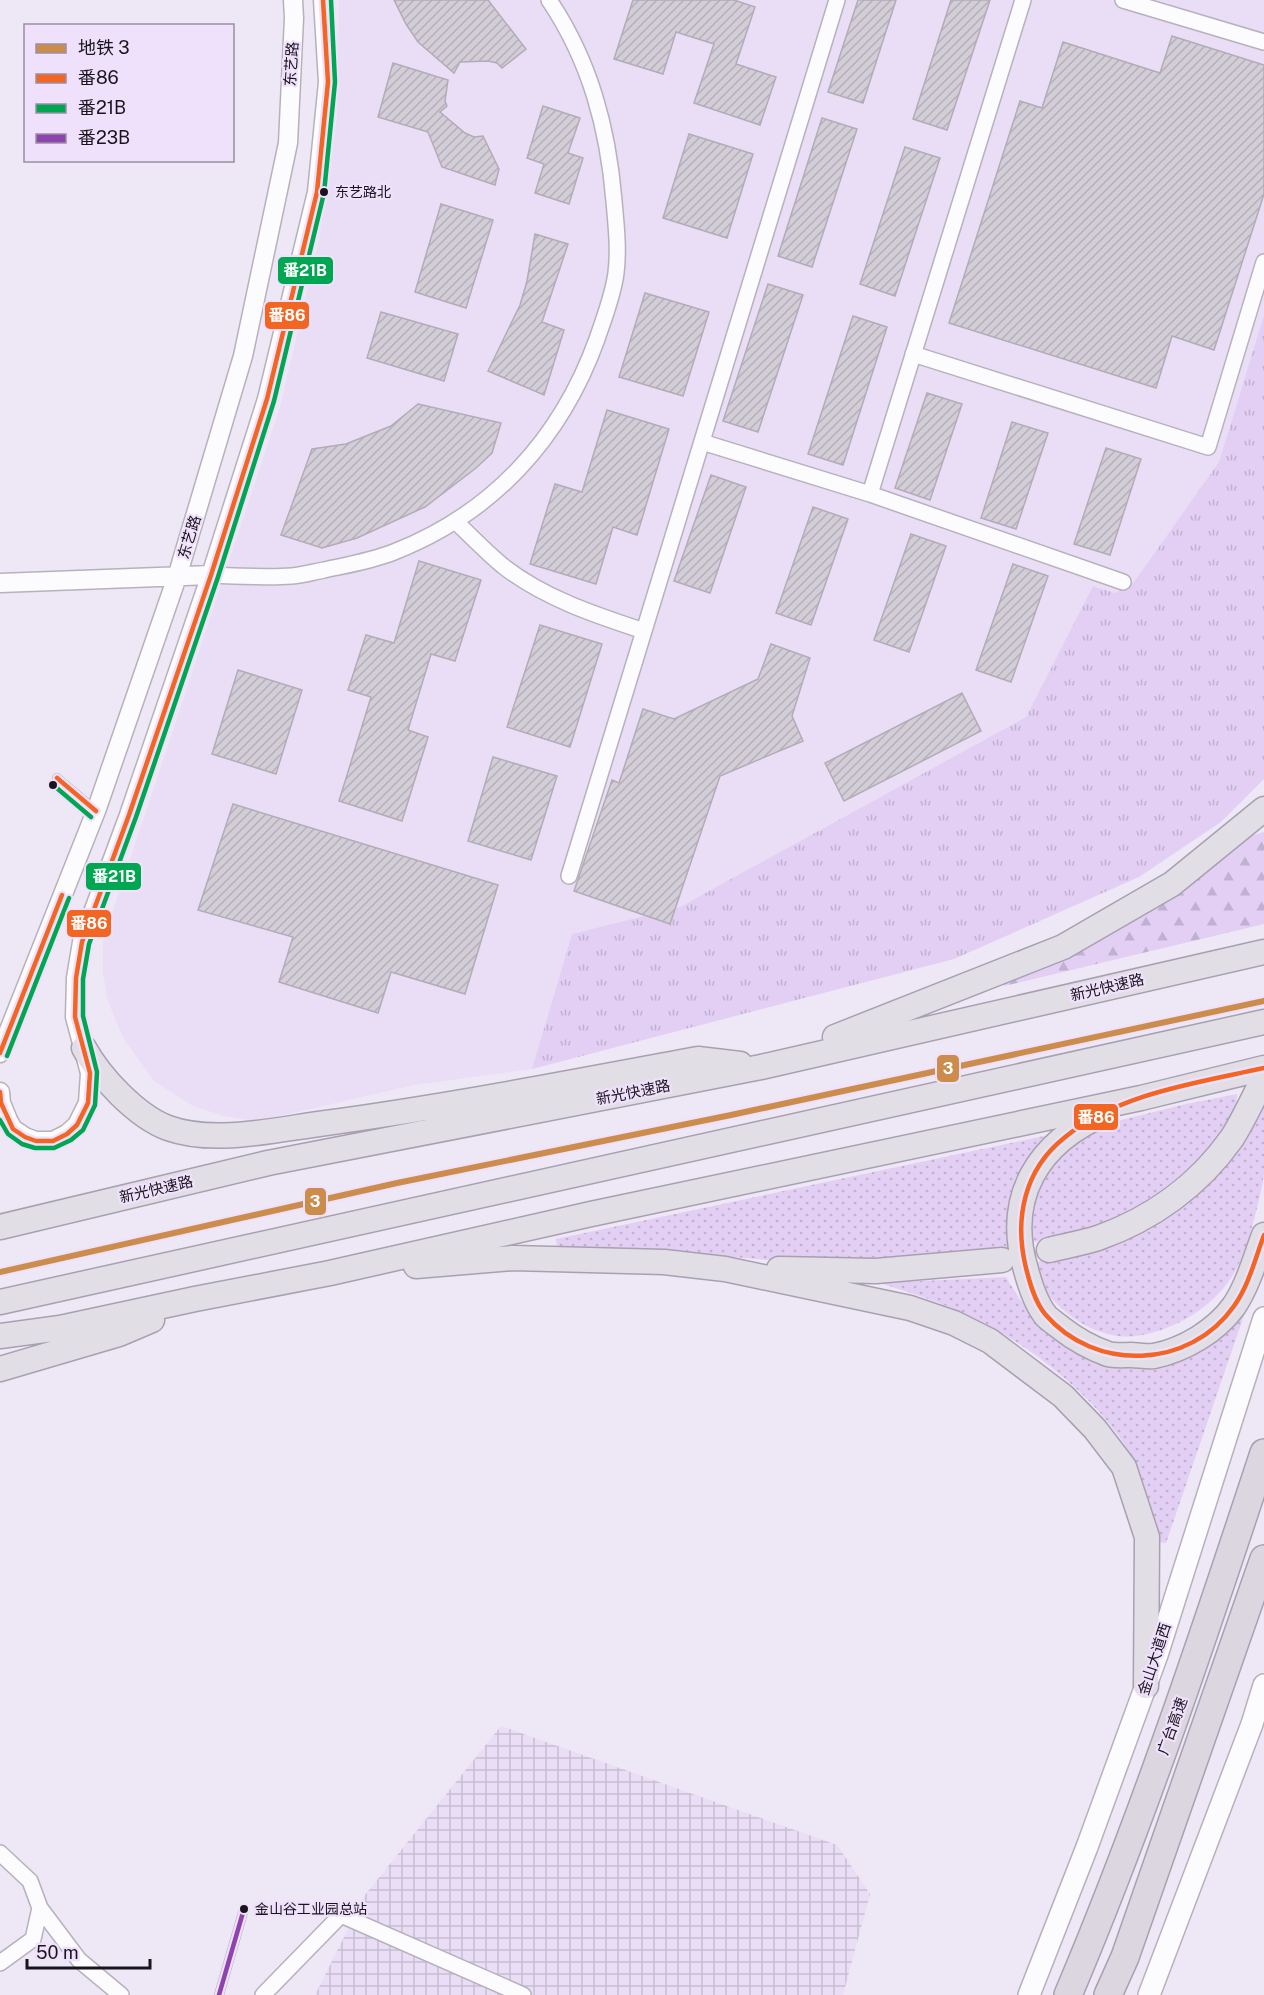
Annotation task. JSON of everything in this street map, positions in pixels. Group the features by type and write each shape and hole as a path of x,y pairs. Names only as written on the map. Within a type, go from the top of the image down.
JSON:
{"highway":[{"path":"84,1048 93,1065 129,1104 167,1127 201,1136 250,1133 408,1112 698,1059 761,1067 1063,947 1172,884 1255,824 1264,809"},
{"name":"新光快速路","path":"0,1227 268,1163 761,1067 1264,952"},
{"path":"0,1302 1263,1022"},
{"path":"0,1336 60,1328 330,1273 614,1209 1257,1073"},
{"path":"1049,1250 1097,1238 1134,1223 1166,1205 1197,1179 1231,1138 1257,1073"},
{"path":"1141,1098 1087,1122 1063,1138 1042,1160 1030,1177 1022,1199 1020,1231 1022,1258 1031,1287 1046,1316 1074,1339 1110,1354 1153,1356 1183,1347 1215,1327 1233,1307 1244,1288 1264,1235"},
{"path":"330,1273 513,1258 664,1262 725,1269 910,1308 954,1323 990,1341 1063,1396 1095,1429 1124,1467 1147,1537 1149,1566 1146,1686"},
{"path":"725,1269 876,1270 1002,1260"},
{"path":"0,1369 119,1334 204,1297"},
{"name":"广台高速","path":"1068,1995 1146,1797 1202,1642 1264,1453"},
{"path":"1108,1995 1125,1957 1264,1558"}],"main road":[{"name":"金山大道西","path":"1029,1995 1087,1847 1146,1686 1264,1318"},
{"path":"1149,1995 1248,1735 1264,1685"}],"street":[{"name":"东艺路","path":"0,1053 96,811 177,577 243,356 288,143 294,18 292,0"},
{"path":"0,1092 1,1103 14,1129 25,1137 45,1142 67,1134 77,1125 82,1117 90,1090 90,1073 75,1017 76,978 82,942 129,815 211,575 267,399 317,192 328,82 323,0"},
{"path":"0,584 211,575 295,576 362,563 393,553 456,522 504,483 533,454 576,391 606,312 616,274 617,230 606,133 595,92 581,57 564,22 549,0"},
{"path":"569,876 837,0"},
{"path":"870,494 1023,0"},
{"path":"1122,0 1264,42"},
{"path":"913,354 1208,447 1264,262"},
{"path":"702,441 870,494 1123,582"},
{"path":"456,522 503,566 531,584 585,612 644,631"},
{"path":"0,1853 30,1881 40,1908 79,1960 121,1995"},
{"path":"0,1963 33,1939 40,1908"},
{"path":"263,1995 341,1916 523,1995"}],"lane":[{"path":"57,778 96,811"},
{"path":"219,1995 244,1909"}],"shaded area":[{"path":"339,0 1264,0 1264,315 1219,462 1134,582 1115,593 1093,586 1026,717 680,907 572,934 532,1069 414,1085 258,1121 224,1116 193,1106 154,1081 124,1039 107,998 103,972 103,941 280,407 319,240 337,118"},
{"path":"501,1726 837,1845 870,1894 843,1995 315,1995 365,1895"}],"green space":[{"path":"1264,315 1264,779 1221,822 1139,877 954,959 532,1069 572,934 680,907 1026,717 1093,586 1115,593 1134,582 1219,462"},
{"path":"1264,832 1264,924 1004,986 1002,977 1247,837"},
{"path":"1237,1094 1236,1110 1224,1131 1180,1183 1110,1225 1074,1235 1028,1243 1030,1207 1043,1177 1064,1150 1101,1125"},
{"path":"1264,1096 1264,1174 1254,1221 1238,1266 1230,1280 1208,1303 1196,1313 1167,1328 1125,1337 1102,1333 1082,1323 1063,1310 1043,1291 1033,1263 1127,1238 1154,1226 1184,1205 1237,1152 1254,1123"},
{"path":"1054,1134 1015,1189 1007,1221 1008,1249 896,1262 778,1261 700,1254 557,1248 556,1239"},
{"path":"1006,1277 1019,1298 1033,1314 1079,1348 1170,1346 1252,1292 1166,1543 1158,1542 1142,1479 1133,1459 1121,1439 1089,1401 1051,1367 990,1326 950,1307 880,1283"}],"building":[{"path":"394,0 488,0 526,49 502,68 497,63 488,61 460,62 454,73 418,42"},
{"path":"633,0 734,0 755,7 736,64 776,77 760,125 694,103 714,44 676,32 663,74 614,59"},
{"path":"858,0 896,0 863,103 828,92"},
{"path":"951,0 990,0 947,130 913,119"},
{"path":"1172,36 1264,65 1264,194 1214,350 1172,336 1156,388 949,323 1020,101 1042,108 1063,42 1160,73"},
{"path":"393,63 448,80 445,101 447,106 440,112 465,133 474,137 483,136 499,169 495,185 442,167 428,132 378,117"},
{"path":"543,106 580,118 568,153 583,158 569,204 535,193 544,164 527,158"},
{"path":"822,118 857,129 812,267 778,256"},
{"path":"689,134 753,154 727,238 663,218"},
{"path":"905,147 940,158 895,296 860,284"},
{"path":"441,204 493,220 466,308 415,292"},
{"path":"535,234 568,244 542,322 564,330 544,395 488,371 520,305 527,281"},
{"path":"768,284 803,295 758,432 723,421"},
{"path":"645,293 709,312 683,396 619,377"},
{"path":"381,312 458,334 444,381 367,358"},
{"path":"853,316 887,327 843,465 808,454"},
{"path":"927,393 962,404 930,500 895,488"},
{"path":"418,404 501,423 492,453 425,507 357,538 322,548 281,535 312,449 346,444 391,426"},
{"path":"607,410 669,429 637,535 613,527 596,584 530,564 555,484 582,492"},
{"path":"1012,422 1048,433 1016,529 981,518"},
{"path":"1106,448 1141,459 1110,555 1074,544"},
{"path":"711,475 746,487 710,593 674,581"},
{"path":"813,507 848,519 811,625 776,613"},
{"path":"911,534 946,546 909,652 874,640"},
{"path":"419,561 481,580 455,661 431,654 408,730 428,737 402,821 339,801 371,697 348,690 366,635 394,643"},
{"path":"1013,564 1048,576 1011,682 976,670"},
{"path":"540,625 602,644 570,747 507,727"},
{"path":"771,644 810,658 792,716 803,741 720,776 670,924 574,891 612,780 619,783 643,709 674,719 758,679"},
{"path":"238,670 302,690 276,774 212,754"},
{"path":"962,693 981,731 844,801 825,763"},
{"path":"493,757 557,776 531,860 468,841"},
{"path":"233,804 498,885 465,994 391,972 378,1013 279,982 293,937 198,910"}],"metro line":[{"name":"3","path":"0,1272 397,1183 731,1115 1264,1001"}],"transit line":[{"name":"番86","path":"0,1092 1,1103 13,1129 36,1141 53,1141 67,1134 77,1125 88,1103 90,1073 75,1017 76,978 82,942 129,815 211,575 267,399 317,192 328,82 323,0"},
{"name":"番21B","path":"0,1120 8,1134 22,1144 35,1148 54,1148 71,1140 83,1130 95,1105 97,1072 83,1016 83,979 89,944 136,817 218,577 274,401 324,193 335,82 331,0"},
{"name":"番86","path":"57,778 96,811"},
{"name":"番21B","path":"52,784 91,817"},
{"name":"番86","path":"0,1053 62,895"},
{"name":"番21B","path":"7,1056 69,898"},
{"name":"番86","path":"1264,1068 1159,1092 1109,1110 1086,1123 1050,1151 1031,1180 1022,1214 1021,1232 1029,1280 1045,1314 1066,1333 1089,1346 1115,1354 1142,1356 1168,1352 1193,1342 1215,1327 1234,1306 1244,1289 1264,1235"},
{"name":"番23B","path":"219,1995 244,1909"}],"place":[{"name":"东艺路北","path":"324,192"},
{"name":"金山谷工业园总站","path":"244,1909"}]}
